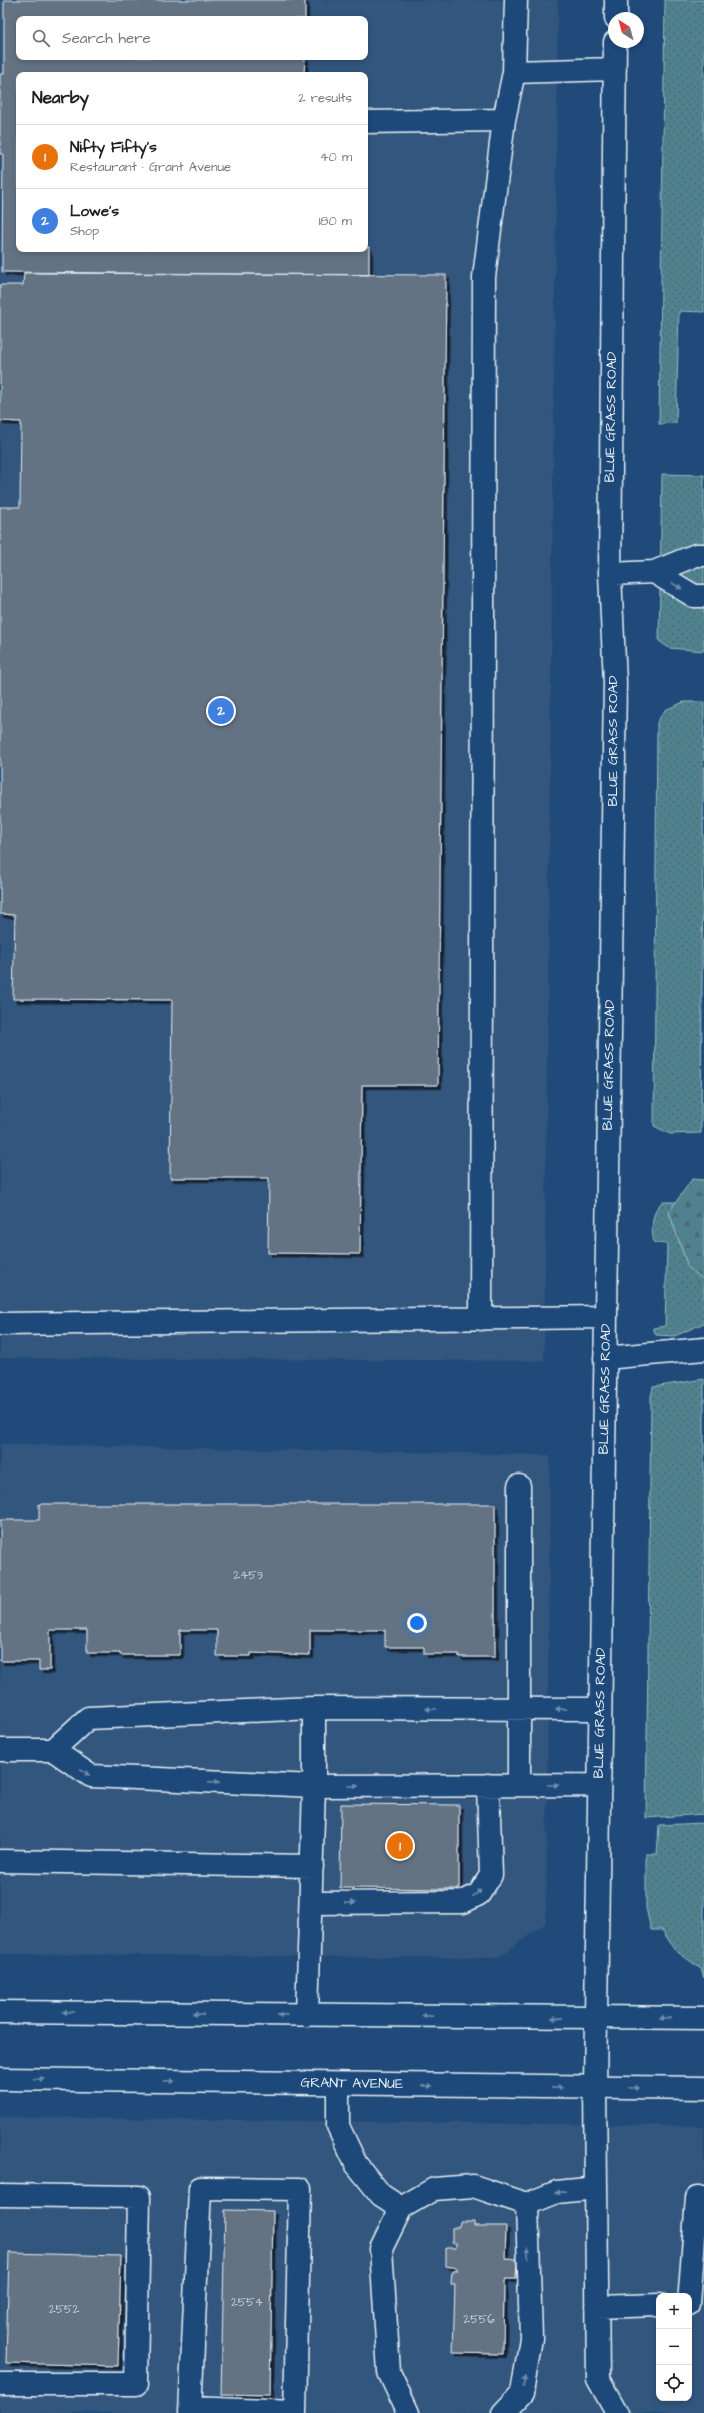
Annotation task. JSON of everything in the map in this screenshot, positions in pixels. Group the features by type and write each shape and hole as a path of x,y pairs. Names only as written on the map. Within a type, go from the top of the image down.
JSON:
{"street":[{"path":"481,1319 484,277 504,120 514,72 516,0"},
{"path":"616,0 616,12"},
{"name":"BLUE GRASS ROAD","path":"616,48 610,574 615,683 595,2088 598,2379 617,2413"},
{"path":"514,72 615,69"},
{"path":"368,122 504,120"},
{"path":"610,574 654,572 696,555 704,555"},
{"path":"654,572 694,596 704,596"},
{"path":"0,1324 606,1317"},
{"path":"605,1358 704,1349"},
{"path":"518,1486 519,1785"},
{"path":"53,1750 88,1718 314,1708 600,1709"},
{"path":"307,2015 314,1786 314,1708"},
{"path":"0,1750 53,1750 91,1776 314,1786 599,1785"},
{"path":"311,1903 463,1902 479,1894 491,1875 488,1786"},
{"path":"0,1860 312,1866"},
{"path":"0,2012 704,2018"},
{"name":"GRANT AVENUE","path":"0,2079 595,2088 704,2088"},
{"path":"338,2084 338,2126 356,2164 380,2195 401,2208"},
{"path":"408,2413 389,2372 381,2249 401,2208 434,2189 473,2186 527,2204 557,2192 596,2188"},
{"path":"200,2188 300,2189 295,2412 190,2411 200,2188"},
{"path":"0,2195 140,2197 136,2384 0,2384"},
{"path":"690,2293 698,2198 704,2198"},
{"path":"503,2413 522,2393 530,2338 527,2204"},
{"path":"692,2304 704,2304"},
{"path":"597,2307 656,2305"}],"shaded area":[{"path":"0,0 558,0 544,1361 0,1358"},
{"path":"0,1444 550,1455 546,1923 498,1958 0,1954"},
{"path":"0,2117 704,2126 704,2413 0,2413"}],"green space":[{"path":"665,0 704,0 704,312 679,311 676,423 659,424"},
{"path":"662,474 704,475 704,651 669,648 659,641"},
{"path":"684,702 704,702 701,1133 670,1134 654,1126 657,722 665,710"},
{"path":"692,1179 704,1180 704,1280 688,1267 669,1212"},
{"path":"662,1202 676,1202 669,1212 688,1267 704,1280 704,1323 675,1336 656,1335 653,1328 665,1326 667,1244 654,1243 652,1232 654,1216 658,1206"},
{"path":"704,1379 704,1814 646,1818 651,1397 653,1387"},
{"path":"704,1823 704,1978 701,1969 675,1950 662,1930 651,1930 646,1908 646,1854 657,1854 659,1825"}],"building":[{"path":"4,0 305,0 305,16 16,16 16,60 305,60 304,72 16,72 16,252 368,252 369,247 369,275 2,272 3,154 0,154 0,74 4,74"},
{"path":"24,273 446,275 438,1085 362,1085 360,1254 268,1253 269,1178 170,1178 172,1000 13,999 15,915 0,914 0,507 20,507 21,422 0,421 0,285 23,285"},
{"path":"39,1504 495,1504 495,1657 459,1657 459,1654 424,1654 424,1647 385,1647 385,1630 310,1630 310,1655 251,1653 251,1656 217,1656 217,1630 180,1630 180,1655 120,1655 120,1653 87,1653 87,1630 50,1630 50,1670 39,1670 39,1661 0,1661 0,1520 39,1520"},
{"path":"341,1804 459,1805 459,1889 340,1888"},
{"path":"225,2210 273,2211 270,2395 221,2394"},
{"path":"460,2222 474,2222 474,2226 506,2226 505,2259 517,2260 516,2279 505,2279 504,2281 503,2354 453,2353 455,2284 451,2284 452,2271 456,2271 456,2268 446,2266 446,2248 456,2248 456,2243 452,2243 452,2228 459,2226"},
{"path":"9,2253 121,2256 118,2366 6,2363"}],"place":[{"name":"Lowe's","path":"221,711"},
{"name":"Nifty Fifty's","path":"400,1846"}]}
